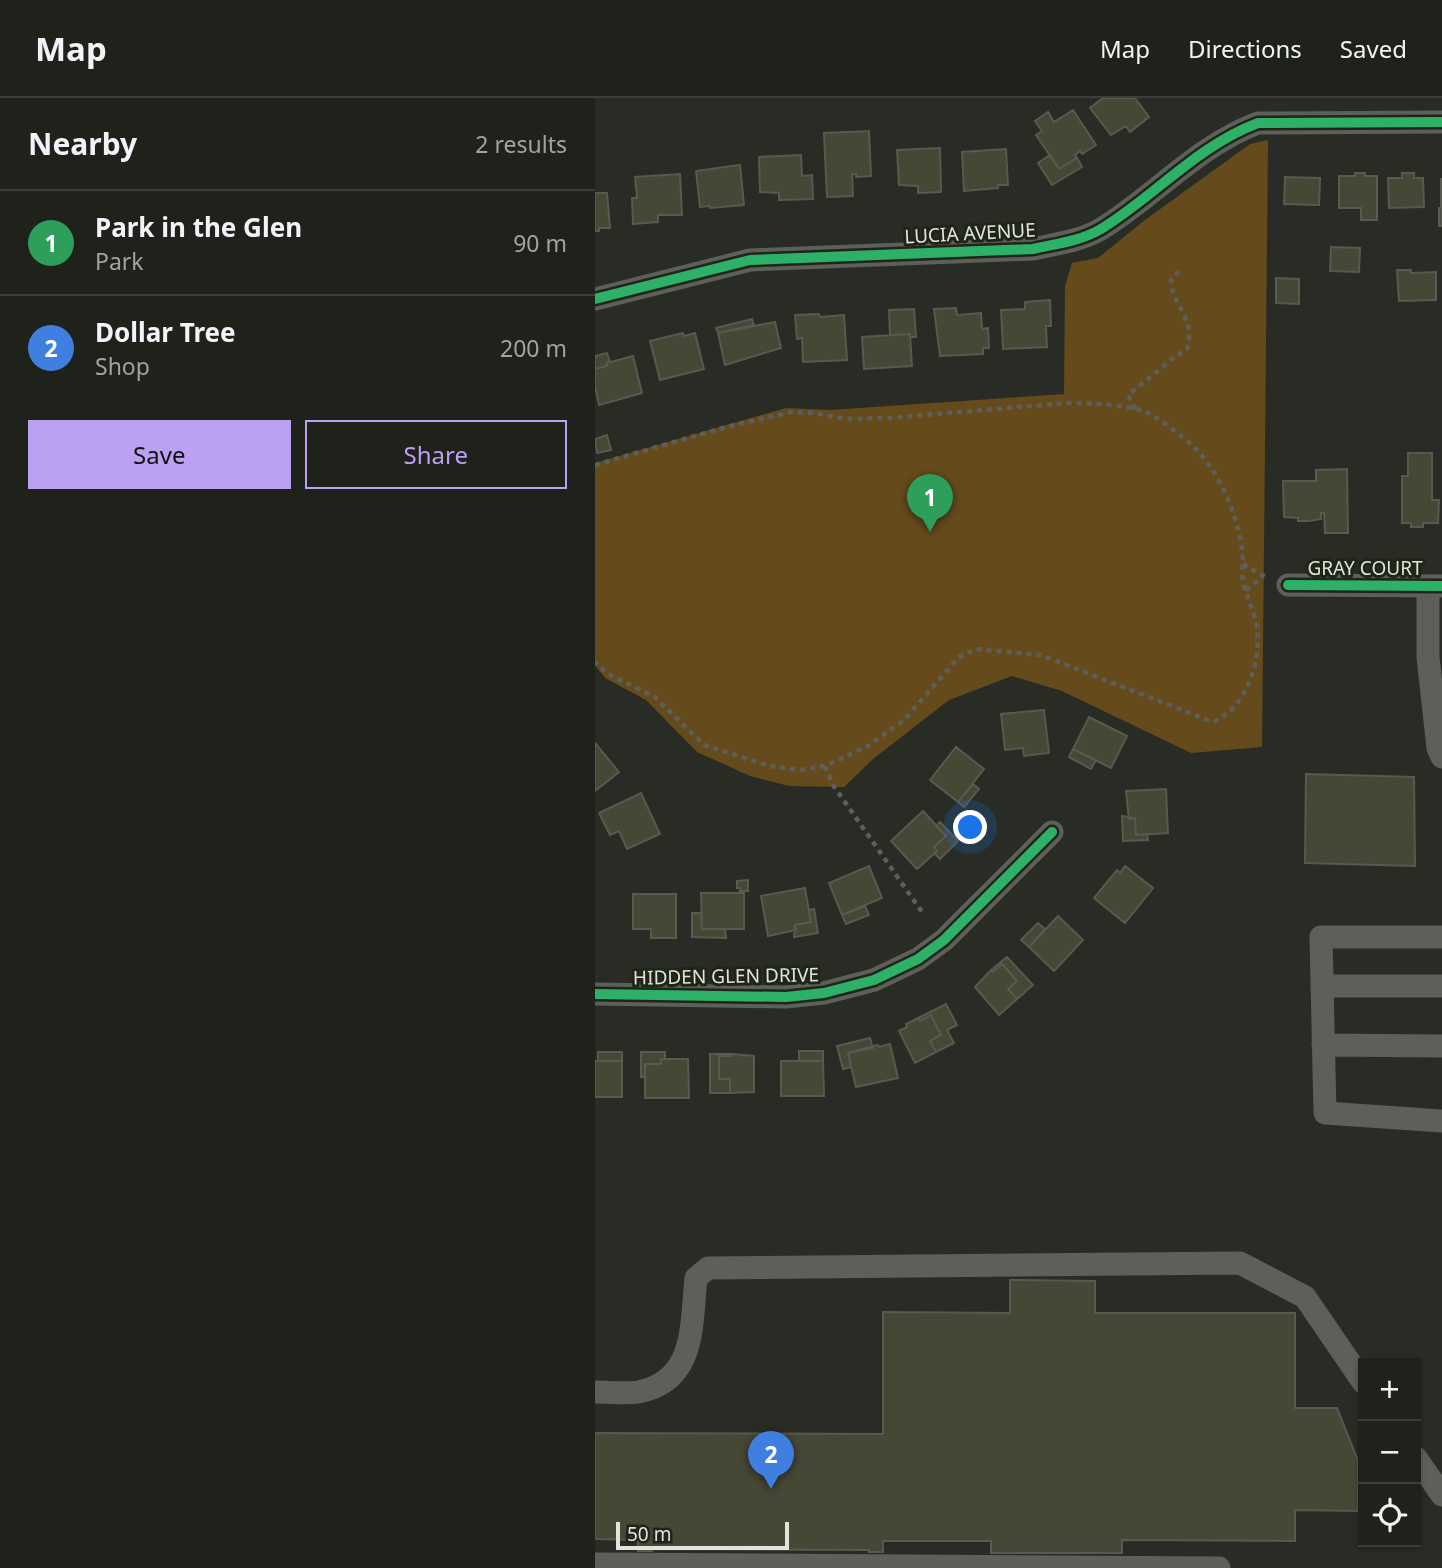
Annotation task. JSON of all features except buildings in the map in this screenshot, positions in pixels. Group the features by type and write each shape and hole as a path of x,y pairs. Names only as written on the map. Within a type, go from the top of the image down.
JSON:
{"street":[{"name":"LUCIA AVENUE","path":"595,299 750,260 1033,249 1070,241 1099,230 1209,148 1234,132 1258,123 1442,122"},
{"name":"GRAY COURT","path":"1288,585 1435,586"},
{"path":"1435,586 1426,611 1428,657 1438,748 1442,757"},
{"name":"HIDDEN GLEN DRIVE","path":"595,994 786,996 824,993 874,980 918,959 944,940 1052,832"},
{"path":"1442,936 1321,936 1325,1113 1442,1121"},
{"path":"1322,986 1442,986"},
{"path":"1323,1045 1442,1046"},
{"path":"595,1392 636,1392 656,1387 669,1380 682,1365 688,1345 696,1278 708,1268 1240,1264 1305,1297 1358,1375"},
{"path":"1421,1465 1442,1494"},
{"path":"603,1565 1219,1568"}],"path":[{"path":"1135,410 1128,395 1187,349 1189,330 1171,293 1171,280 1179,271"},
{"path":"595,465 726,427 792,412 846,419 888,418 1066,403 1094,403 1146,412 1193,446 1229,501 1238,527 1243,580 1257,626 1257,649 1250,681 1236,707 1213,722 1041,655 976,649 959,657 904,720 869,746 825,766 800,770 770,766 704,745 655,697 608,674 595,662"},
{"path":"1243,564 1262,576 1288,585"},
{"path":"1246,590 1262,576"},
{"path":"825,766 832,785 922,912"}],"shaded area":[{"path":"1268,140 1262,747 1191,753 1062,691 1012,676 949,700 873,759 844,787 789,786 750,776 697,752 646,700 605,678 595,665 595,463 786,408 829,410 1064,394 1065,286 1072,263 1098,258 1145,220 1250,144"}],"cycle path":[{"path":"595,299 750,260 1033,249 1059,244 1101,229 1215,145 1258,123 1442,122"},
{"path":"1288,585 1442,586"},
{"path":"595,994 786,997 824,993 874,980 918,959 944,940 1052,832"}],"place":[{"name":"Park in the Glen","path":"930,532"},
{"name":"Dollar Tree","path":"771,1489"}]}
